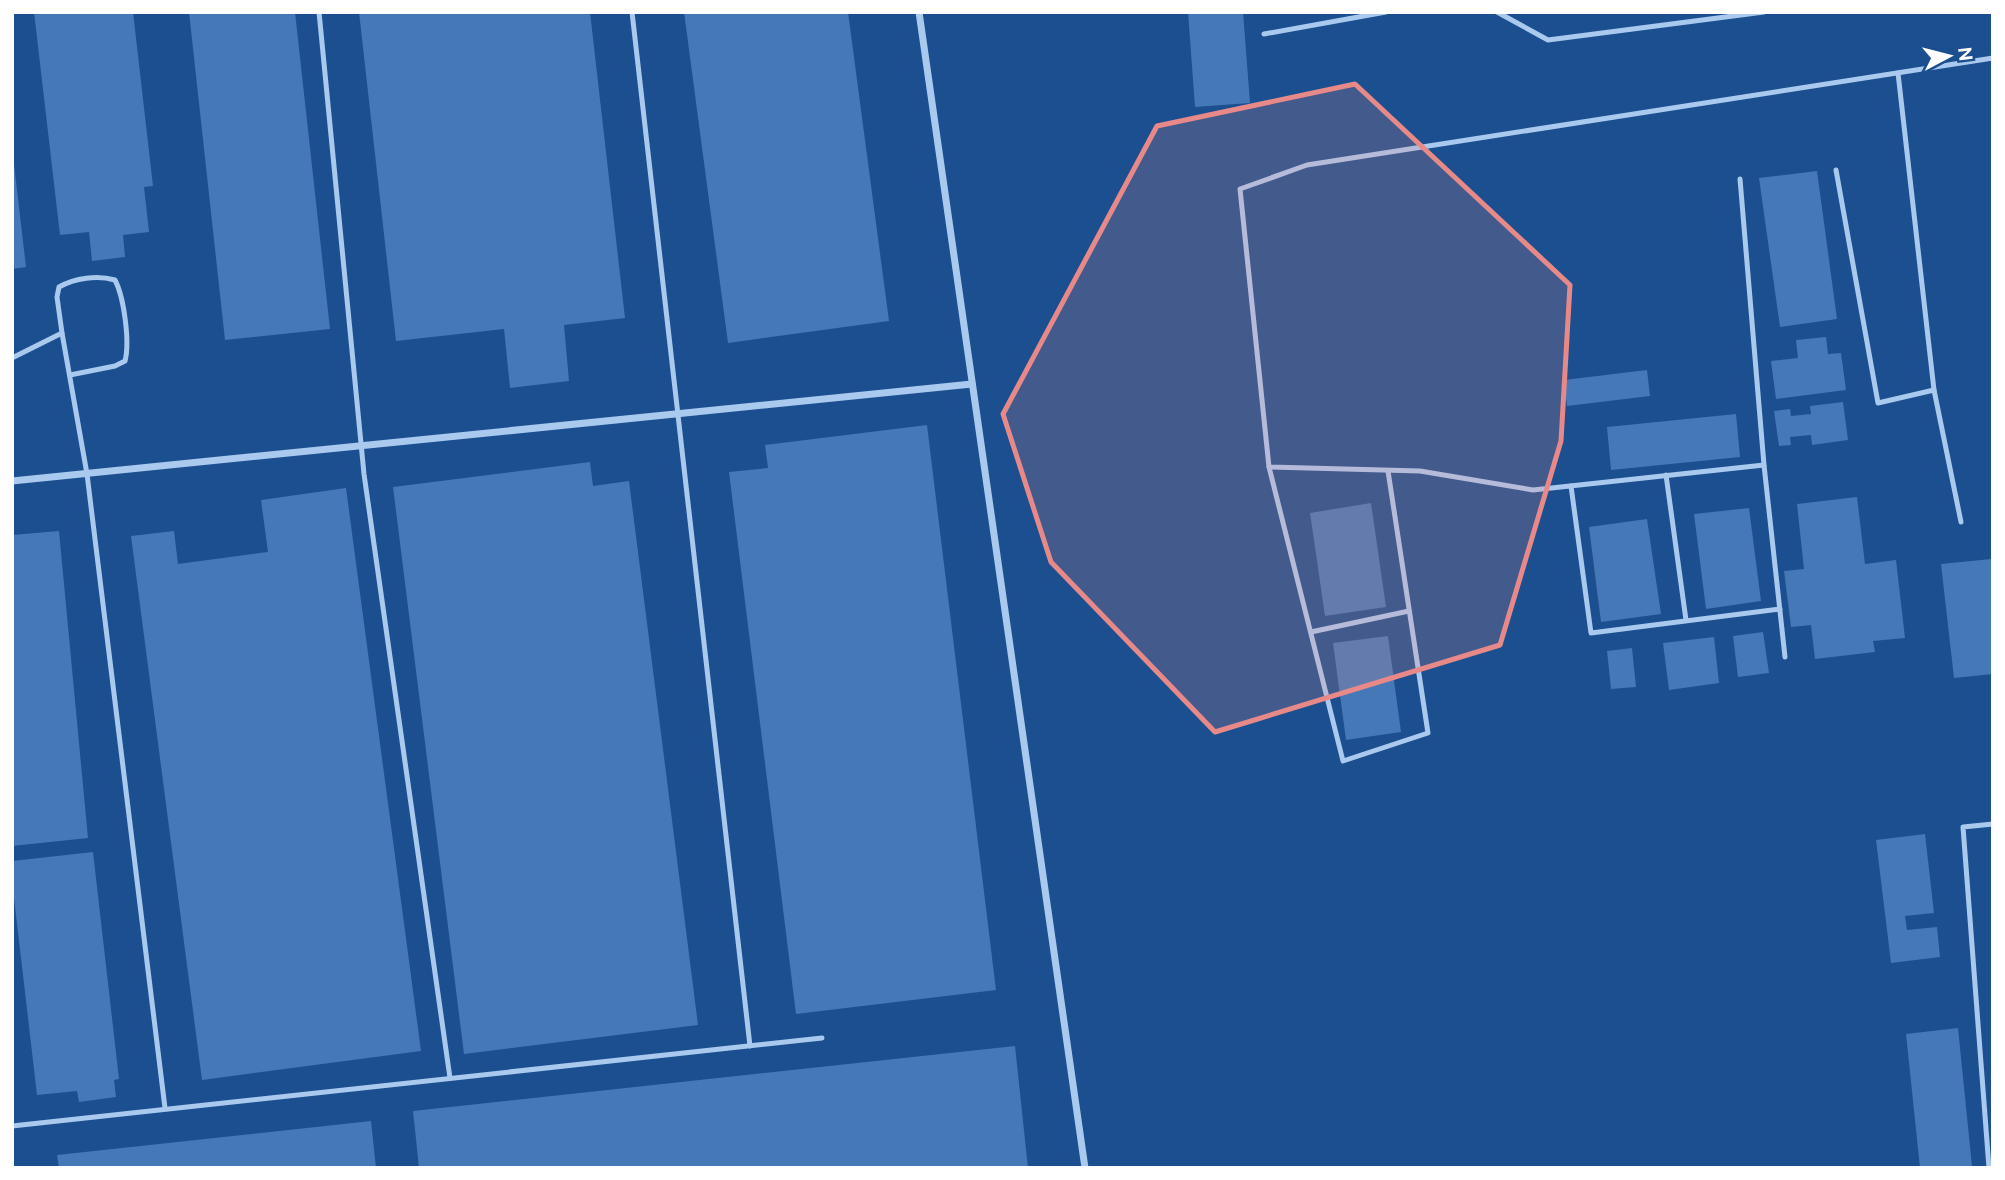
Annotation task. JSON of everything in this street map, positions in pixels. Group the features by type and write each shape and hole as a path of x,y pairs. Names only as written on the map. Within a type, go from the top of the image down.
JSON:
{"street":[{"path":"919,12 1085,1168"},
{"path":"12,481 972,384"}],"lane":[{"path":"319,12 361,445 450,1078"},
{"path":"632,12 750,1046"},
{"path":"1264,34 1386,12"},
{"path":"1497,12 1548,40 1764,12"},
{"path":"1388,471 1428,733 1343,761 1269,467 1240,189 1307,165 1993,58"},
{"path":"1898,73 1934,390 1961,523"},
{"path":"1836,170 1878,403 1934,390"},
{"path":"1740,179 1763,465 1785,657"},
{"path":"70,375 115,366 125,361 128,350 120,290 115,280 104,277 69,282 59,287 57,297 62,333 88,474 165,1108"},
{"path":"12,358 62,333"},
{"path":"1269,467 1420,471 1533,490 1763,465"},
{"path":"1666,475 1686,620"},
{"path":"1571,486 1591,633 1780,609"},
{"path":"1311,632 1409,611"},
{"path":"1989,1168 1964,828 1993,824"},
{"path":"12,1117 13,1126 822,1038"}],"highlighted area":[{"path":"1355,84 1570,285 1561,441 1500,645 1215,732 1051,562 1003,414 1157,126"}],"building":[{"path":"34,12 133,12 153,186 144,187 149,232 123,235 125,257 92,261 89,232 60,235"},
{"path":"189,12 295,12 330,329 225,340"},
{"path":"359,12 590,12 625,318 564,325 569,381 510,388 504,329 396,341"},
{"path":"684,12 848,12 889,321 728,343"},
{"path":"1188,12 1243,12 1250,103 1195,107"},
{"path":"14,164 26,267 12,269 12,165"},
{"path":"1817,171 1837,319 1780,327 1759,178"},
{"path":"1826,337 1828,354 1841,353 1846,390 1776,399 1771,361 1798,358 1796,340"},
{"path":"1647,370 1650,396 1567,406 1564,380"},
{"path":"1843,402 1848,440 1812,445 1811,435 1790,437 1791,445 1779,446 1774,411 1790,409 1791,416 1811,414 1810,406"},
{"path":"1736,414 1740,457 1611,470 1607,427"},
{"path":"927,425 996,990 796,1014 729,472 768,468 765,445"},
{"path":"590,462 593,486 629,481 698,1025 464,1054 393,487"},
{"path":"346,488 421,1051 202,1080 131,536 174,531 178,564 268,552 261,500"},
{"path":"1857,497 1865,564 1896,560 1905,638 1873,641 1875,652 1815,659 1811,625 1791,627 1784,571 1804,569 1797,504"},
{"path":"1371,503 1386,607 1325,616 1310,513"},
{"path":"1749,508 1761,601 1706,609 1694,514"},
{"path":"1647,519 1661,614 1601,622 1589,527"},
{"path":"59,531 88,838 12,846 12,535"},
{"path":"1991,559 1993,674 1954,678 1941,564"},
{"path":"1763,632 1769,673 1738,677 1733,636"},
{"path":"1388,636 1401,732 1346,740 1333,643"},
{"path":"1714,637 1719,683 1669,690 1663,643"},
{"path":"1632,648 1636,687 1611,689 1607,651"},
{"path":"1925,834 1934,913 1905,916 1907,930 1937,927 1940,957 1891,963 1876,840"},
{"path":"93,852 119,1079 114,1080 116,1097 79,1102 77,1091 37,1095 12,881 12,861"},
{"path":"1958,1028 1972,1166 1920,1168 1906,1034"},
{"path":"1015,1046 1028,1168 419,1168 413,1111"},
{"path":"371,1121 376,1168 59,1168 57,1155"}]}
